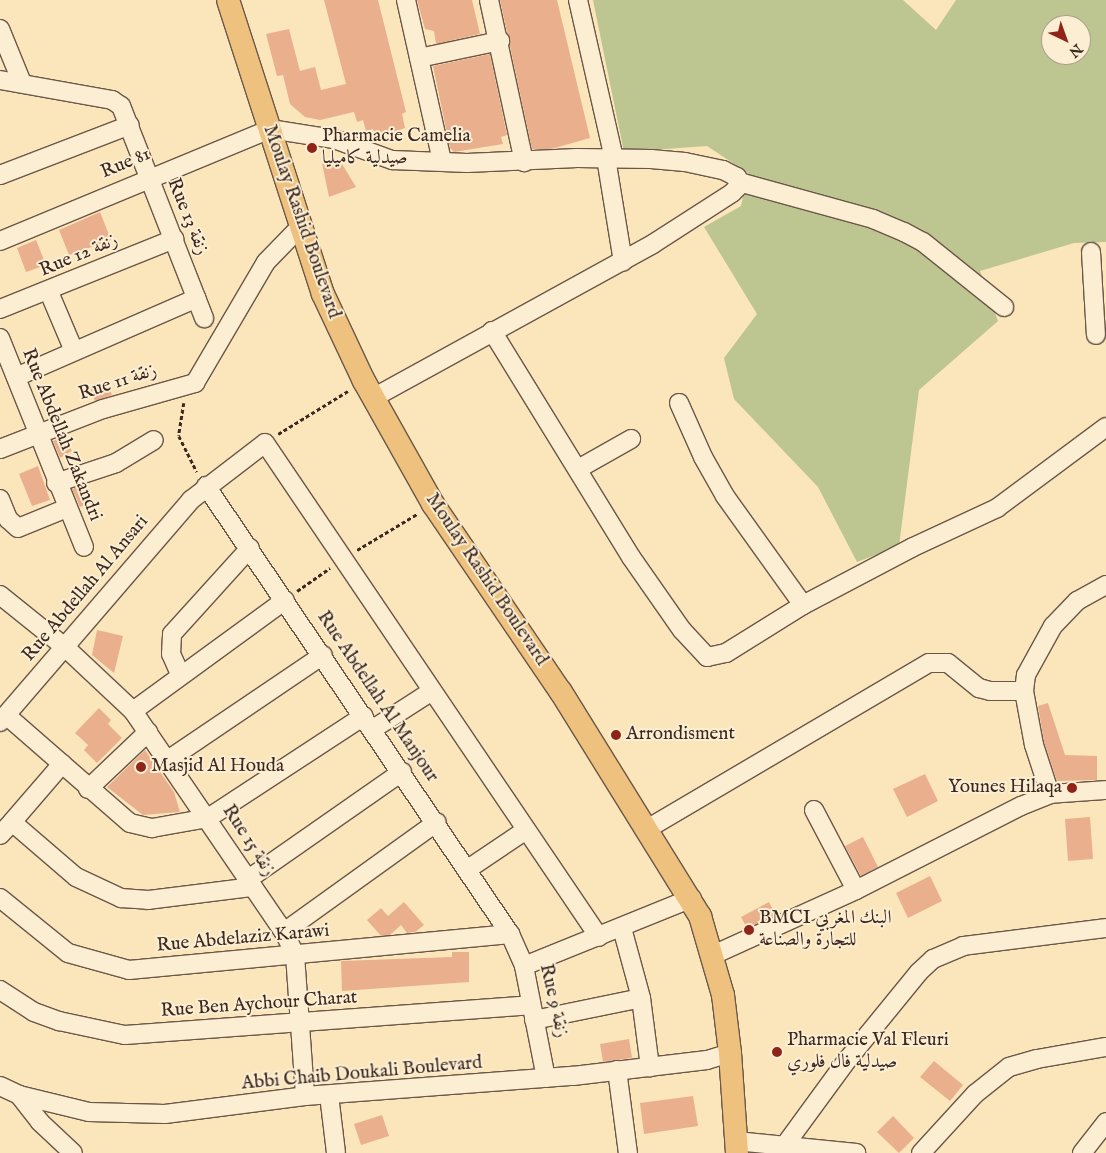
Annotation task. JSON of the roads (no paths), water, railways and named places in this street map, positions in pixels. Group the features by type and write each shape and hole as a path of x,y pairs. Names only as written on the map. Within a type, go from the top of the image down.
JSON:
{"main road":[{"name":"Moulay Rashid Boulevard","path":"228,0 323,294 369,389 433,504 561,692 692,898 713,955 730,1052 736,1147"}],"street":[{"path":"406,0 442,161"},
{"path":"489,0 500,42 524,162"},
{"path":"578,0 610,158 623,262"},
{"path":"0,29 22,83"},
{"path":"420,58 500,42"},
{"name":"Rue 13 زنقة","path":"0,80 112,100 121,106 204,318"},
{"path":"0,175 130,125"},
{"path":"270,129 334,139 392,160 524,162 610,158 685,162 731,173 739,182 873,219 904,232 923,242 1004,307"},
{"name":"Rue 81","path":"0,241 148,177 270,129"},
{"path":"369,389 492,331 623,262 732,194 739,182"},
{"name":"Rue 11 زنقة","path":"0,449 37,433 154,392 195,383 266,262 302,225"},
{"name":"Rue 12 زنقة","path":"0,309 49,292 174,239"},
{"path":"1091,252 1100,288 1096,335"},
{"path":"49,292 74,352"},
{"path":"16,377 197,298"},
{"path":"492,331 631,557 682,630 707,657 726,653 803,605 913,547 998,508 1106,427"},
{"name":"Rue Abdellah Zakandri","path":"0,338 3,356 16,377 56,484 84,547"},
{"path":"679,403 703,457 724,496 803,605"},
{"path":"578,469 631,438"},
{"path":"56,484 116,463 154,440"},
{"name":"Rue Abdellah Al Ansari","path":"3,719 66,648 154,540 206,486 265,444 432,691"},
{"name":"Rue Abdellah Al Manjour","path":"206,486 437,822 510,934"},
{"path":"1,503 8,520 18,528 67,508"},
{"path":"180,674 171,654 172,634 250,548"},
{"path":"1050,794 1034,745 1024,691 1026,675 1053,626 1077,601 1106,585"},
{"path":"133,711 180,674 285,600"},
{"name":"Rue 15 زنقة","path":"2,602 66,648 133,711 208,818 249,883 284,932 295,955 305,1096"},
{"path":"168,760 323,655"},
{"path":"647,829 929,663 948,663 979,688 990,691 1024,691"},
{"path":"3,719 62,764 88,789 137,827 152,828 208,818 369,723 432,691 599,937"},
{"path":"88,789 148,732"},
{"path":"62,764 6,828 76,877 121,898 148,900 249,883 402,772"},
{"path":"713,955 856,890 983,823 1050,794 1106,790"},
{"path":"814,810 856,890"},
{"path":"284,932 437,822"},
{"path":"468,869 526,830"},
{"name":"Rue Abdelaziz Karawi","path":"0,898 68,952 110,967 150,970 510,934"},
{"path":"524,966 622,928 692,898"},
{"path":"622,928 641,998 650,1067"},
{"path":"785,1145 848,1059 919,972 933,959 963,946 1106,928"},
{"name":"Rue 9 زنقة","path":"510,934 524,966 546,1078"},
{"name":"Rue Ben Aychour Charat","path":"0,990 34,1012 115,1035 532,1012 641,998"},
{"path":"921,1153 976,1094 1009,1067 1037,1059 1106,1047"},
{"name":"Abbi Chaib Doukali Boulevard","path":"0,1086 19,1095 70,1108 123,1115 165,1114 305,1096 546,1078 650,1067 707,1060 730,1052"},
{"path":"617,1070 628,1153"},
{"path":"19,1095 40,1122 73,1153"},
{"path":"329,1095 336,1153"},
{"path":"1082,1153 1106,1122"},
{"path":"736,1147 785,1145 856,1153"}],"place":[{"name":"Pharmacie Camelia صيدلية كاميليا","path":"312,148"},
{"name":"Arrondisment","path":"616,735"},
{"name":"Masjid Al Houda","path":"141,767"},
{"name":"Younes Hilaqa","path":"1072,788"},
{"name":"BMCI البنك المغربي للتجارة والصناعة","path":"749,930"},
{"name":"Pharmacie Val Fleuri صيدلية فال فلوري","path":"777,1052"}]}
